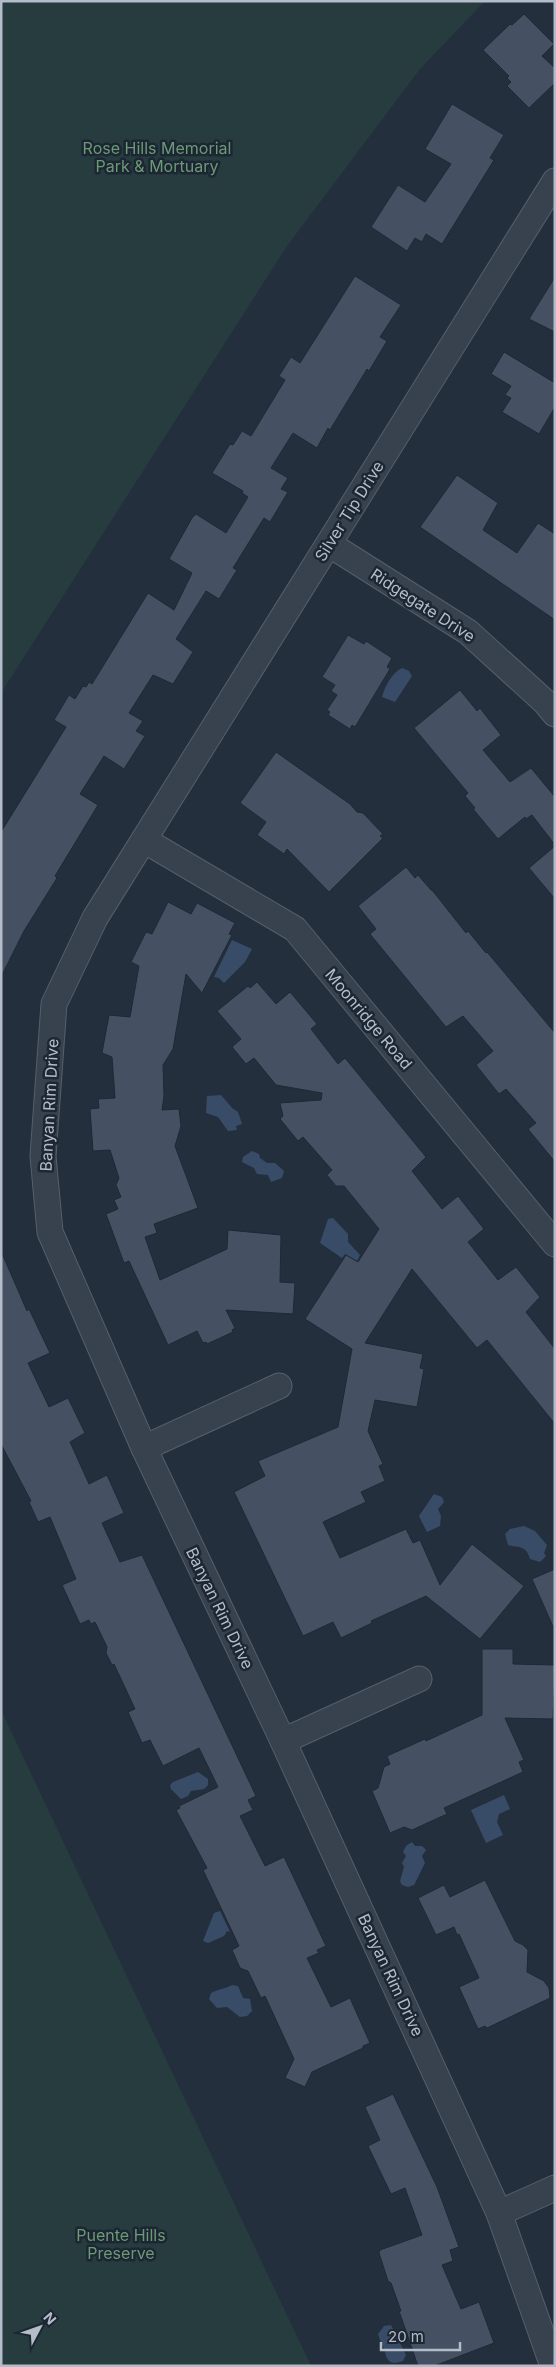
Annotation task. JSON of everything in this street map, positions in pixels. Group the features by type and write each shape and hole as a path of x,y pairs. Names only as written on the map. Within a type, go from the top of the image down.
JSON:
{"street":[{"name":"Silver Tip Drive","path":"144,840 555,181"},
{"name":"Ridgegate Drive","path":"329,544 468,632 555,714"},
{"name":"Moonridge Road","path":"144,840 295,929 555,1244"},
{"name":"Banyan Rim Drive","path":"144,840 95,918 54,1004 43,1156 50,1232 144,1448 283,1741 499,2213 553,2366"},
{"path":"144,1448 278,1386"},
{"path":"283,1741 419,1679"},
{"path":"499,2213 555,2188"}],"green space":[{"name":"Rose Hills Memorial Park & Mortuary","path":"1,1 485,1 420,69 287,246 1,693"},
{"name":"Puente Hills Preserve","path":"1,1710 311,2366 1,2366"}],"water":[{"path":"402,668 409,671 412,676 395,702 382,697 389,680"},
{"path":"232,940 252,949 245,962 224,983 219,978 214,977"},
{"path":"221,1095 238,1112 242,1124 236,1126 237,1130 228,1131 218,1117 206,1113 207,1096"},
{"path":"252,1151 259,1154 260,1158 267,1163 275,1163 284,1171 282,1178 271,1182 268,1175 257,1174 254,1168 242,1162 243,1157"},
{"path":"333,1218 348,1234 348,1242 360,1255 357,1261 345,1254 342,1258 320,1243 328,1219"},
{"path":"434,1494 442,1497 444,1502 438,1509 441,1516 440,1526 427,1532 419,1516"},
{"path":"524,1526 535,1531 547,1545 544,1553 546,1556 540,1562 530,1559 527,1551 524,1549 508,1545 505,1534 510,1529"},
{"path":"198,1772 208,1779 208,1785 204,1789 191,1791 188,1796 181,1799 171,1789 170,1785 173,1782"},
{"path":"504,1795 510,1809 499,1814 497,1822 503,1835 486,1843 471,1810"},
{"path":"412,1842 415,1846 422,1846 426,1850 422,1856 425,1863 414,1885 408,1887 402,1885 400,1881 404,1867 402,1863 406,1856 403,1852 406,1846"},
{"path":"220,1911 230,1932 227,1931 224,1936 208,1943 203,1941 214,1913"},
{"path":"232,1985 238,1986 243,1998 250,1999 252,2011 247,2016 240,2017 227,2007 217,2008 209,1999 211,1993"},
{"path":"391,2325 406,2355 403,2361 397,2363 388,2360 378,2334 384,2326"}],"building":[{"path":"524,14 554,44 542,56 555,68 555,83 529,108 507,86 511,82 507,78 509,76 483,50 510,24 512,25"},
{"path":"452,104 504,135 490,158 494,160 442,244 426,234 422,242 415,238 407,251 371,227 398,185 425,202 451,164 425,149"},
{"path":"355,276 401,305 380,337 387,341 369,371 367,369 330,430 328,428 317,448 293,433 271,468 288,478 281,489 288,492 270,522 264,518 233,568 237,570 219,599 206,591 176,639 193,652 173,684 153,675 129,713 143,721 136,731 145,736 124,769 104,756 80,794 98,805 55,876 57,878 24,931 1,977 1,832 66,727 54,720 69,695 75,699 83,686 86,687 89,682 92,684 148,593 174,610 192,573 169,559 192,518 196,514 226,533 248,497 242,493 243,491 212,473 230,444 233,445 242,431 251,436 285,380 279,376 291,357 300,363"},
{"path":"555,277 555,332 529,319"},
{"path":"504,352 555,383 555,407 539,434 502,412 511,398 505,395 511,386 491,374"},
{"path":"457,475 498,503 483,530 517,553 538,523 555,534 555,620 420,527"},
{"path":"348,635 364,644 366,641 392,658 387,667 390,669 355,727 352,725 350,729 328,715 330,712 327,710 337,695 331,691 335,685 322,677"},
{"path":"460,690 477,711 480,708 501,735 483,750 510,782 531,768 555,797 555,845 532,815 526,819 525,817 498,839 473,809 475,808 465,796 468,793 414,728"},
{"path":"276,752 350,804 357,812 363,813 383,834 380,836 383,838 329,892 287,849 284,854 257,835 266,822 240,803"},
{"path":"555,846 555,899 529,868"},
{"path":"406,867 415,878 418,875 432,890 466,933 468,931 487,952 555,1033 555,1162 528,1129 536,1123 506,1089 499,1094 476,1065 493,1051 463,1016 446,1027 370,934 376,929 358,906"},
{"path":"168,902 191,914 197,903 235,923 229,934 232,935 202,993 186,974 173,1049 163,1065 164,1096 162,1110 179,1109 181,1126 175,1146 198,1208 154,1224 157,1233 145,1237 160,1280 227,1249 228,1230 281,1235 280,1282 295,1283 293,1314 226,1310 235,1328 232,1330 233,1332 207,1344 206,1342 203,1343 197,1331 168,1345 129,1261 124,1263 106,1214 118,1209 114,1200 121,1197 116,1185 119,1178 110,1150 93,1151 90,1109 99,1108 98,1099 115,1098 112,1057 102,1053 109,1015 130,1017 139,966 131,962 146,932 152,934"},
{"path":"257,982 276,1004 290,992 317,1024 311,1029 338,1064 345,1058 426,1157 412,1171 442,1209 458,1196 484,1229 468,1242 498,1280 516,1267 540,1297 526,1312 555,1349 555,1424 487,1340 477,1348 412,1269 365,1343 423,1354 420,1368 424,1369 417,1407 375,1400 368,1431 383,1464 379,1466 385,1481 361,1492 366,1502 323,1522 340,1558 406,1529 413,1543 420,1540 440,1585 472,1544 524,1586 480,1639 426,1596 371,1621 372,1623 341,1638 333,1622 303,1636 234,1492 265,1476 258,1461 338,1427 352,1349 305,1319 346,1255 358,1262 379,1229 344,1186 336,1186 327,1175 332,1170 303,1137 298,1141 280,1119 283,1116 280,1103 321,1100 322,1093 276,1085 254,1058 246,1064 232,1047 241,1039 217,1011 248,986 250,988"},
{"path":"1,1251 27,1311 29,1309 50,1353 28,1363 49,1407 68,1398 85,1433 70,1442 89,1484 107,1475 124,1513 102,1523 120,1562 142,1555 256,1796 248,1800 253,1810 240,1816 265,1866 284,1857 326,1946 317,1950 319,1953 307,1958 331,2007 350,1998 370,2043 312,2072 305,2087 285,2078 294,2059 265,1996 261,1998 248,1971 240,1968 232,1950 239,1946 203,1870 207,1868 176,1810 180,1808 179,1806 218,1787 199,1748 163,1766 150,1740 142,1743 128,1712 135,1709 114,1664 112,1665 106,1653 107,1647 95,1622 91,1624 89,1620 80,1624 62,1585 76,1579 50,1517 38,1522 29,1502 31,1501 1,1444"},
{"path":"555,1569 555,1631 532,1579"},
{"path":"482,1649 513,1649 513,1664 555,1665 553,1719 505,1718 524,1760 519,1762 523,1772 444,1808 447,1814 412,1830 404,1827 390,1833 372,1791 378,1788 384,1767 390,1764 387,1756 425,1739 426,1741 482,1715"},
{"path":"485,1880 515,1941 528,1950 527,1972 544,1981 549,1988 550,1998 487,2028 485,2026 478,2029 459,1987 479,1978 459,1934 457,1935 454,1927 436,1935 418,1898 444,1885 450,1897"},
{"path":"393,2094 437,2187 459,2247 450,2250 453,2261 442,2265 461,2309 479,2302 494,2343 434,2366 418,2366 399,2311 401,2311 391,2283 388,2281 379,2253 380,2250 422,2235 405,2188 391,2194 368,2146 380,2140 365,2107"}]}
